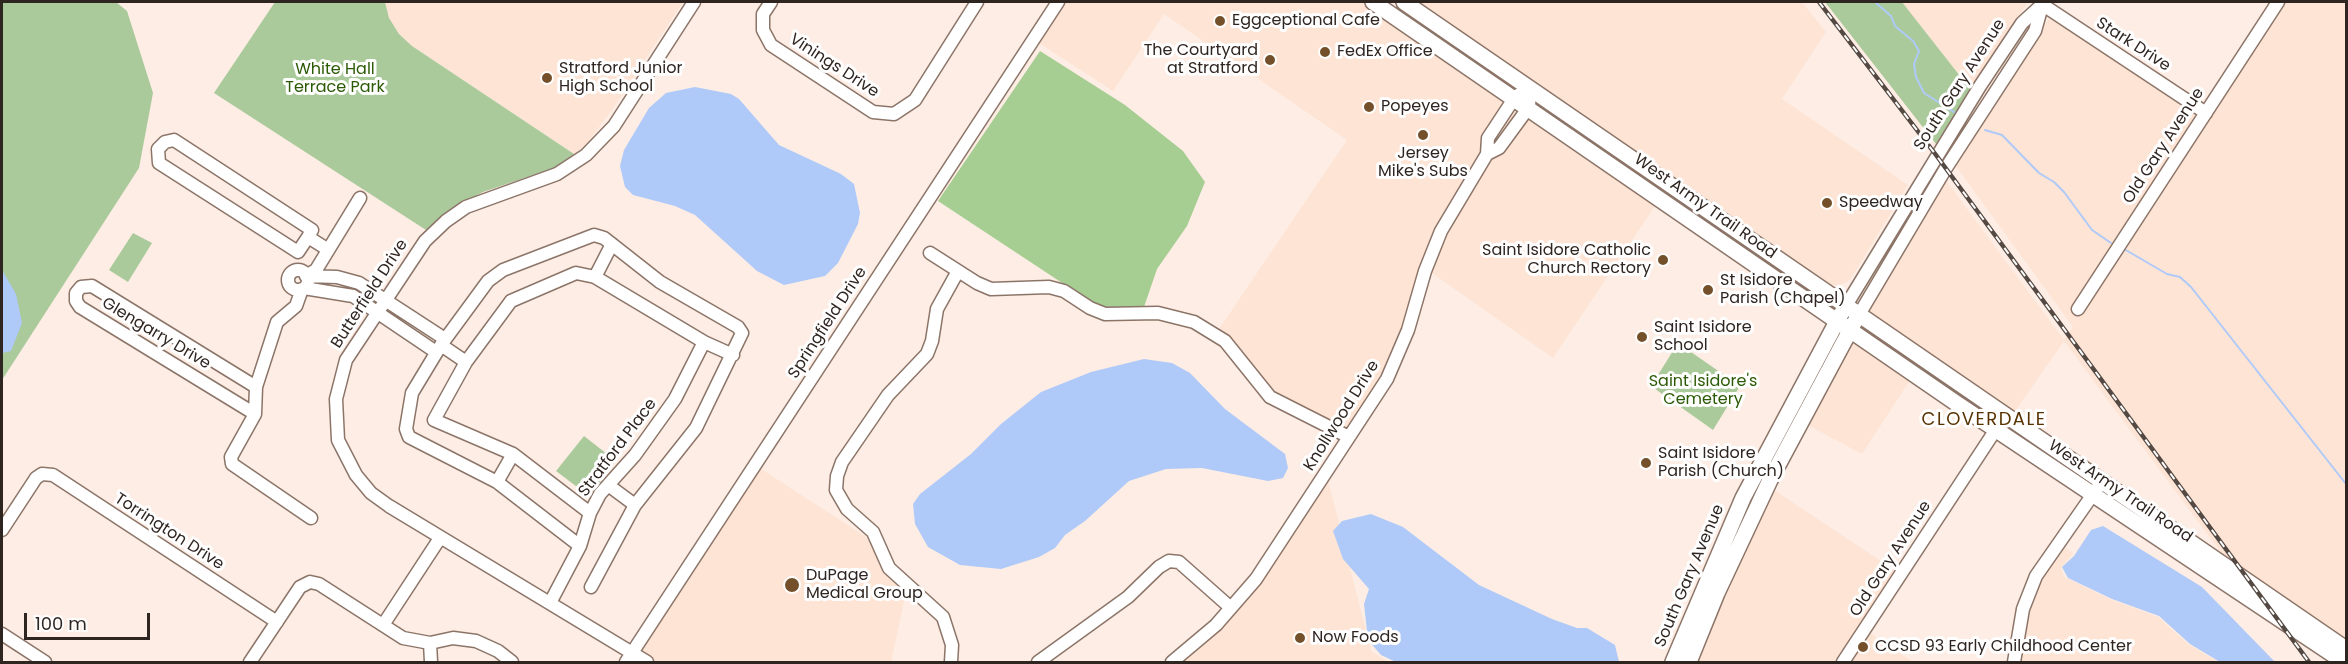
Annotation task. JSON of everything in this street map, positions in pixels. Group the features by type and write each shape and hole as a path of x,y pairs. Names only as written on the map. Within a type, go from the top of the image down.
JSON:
{"main road":[{"name":"West Army Trail Road","path":"1373,2 1515,97 1850,331 2344,663"},
{"name":"West Army Trail Road","path":"1404,2 1847,304 2346,649"},
{"name":"South Gary Avenue","path":"1673,663 1743,498 1847,304"},
{"name":"South Gary Avenue","path":"1689,663 1717,593 1774,471 1860,313"}],"street":[{"name":"Butterfield Drive","path":"647,663 629,658 550,603 440,538 371,493 356,475 338,440 336,399 341,373 353,348 425,241 452,217 489,198 557,174 586,155 602,140 694,2"},
{"name":"Vinings Drive","path":"771,2 763,14 763,30 771,45 873,112 894,114 915,100 977,2"},
{"name":"Springfield Drive","path":"629,658 1058,2"},
{"name":"Old Gary Avenue","path":"2078,309 2278,2"},
{"name":"Stark Drive","path":"2044,3 2206,113"},
{"name":"South Gary Avenue","path":"1847,304 1931,163 1992,68 2022,23 2044,3"},
{"name":"South Gary Avenue","path":"1860,313 1946,168 2035,31 2044,3"},
{"path":"1529,107 1530,88"},
{"name":"Knollwood Drive","path":"1172,663 1231,609 1269,560 1392,368 1408,330 1425,271 1441,231 1487,154 1488,138 1515,97 1530,88"},
{"name":"Knollwood Drive","path":"1487,154 1499,148 1529,107"},
{"path":"174,140 312,230 308,237 298,252 159,163 158,149 165,142 174,140"},
{"path":"312,518 232,464 231,457 255,414 256,387 277,322 296,306 304,284 316,270 360,198"},
{"path":"580,546 497,482 409,437 406,429 412,393 441,346 488,281 503,270 594,235 612,244 660,282 738,327 742,333 696,428 635,505 591,587"},
{"path":"308,237 327,249"},
{"path":"612,244 595,277 704,342 733,355"},
{"path":"930,253 991,289 1034,286 1064,291 1090,308 1105,314 1158,313 1194,322 1226,341 1270,397 1349,437"},
{"path":"951,663 952,645 943,617 888,568 873,532 847,509 836,490 837,476 842,462 888,395 927,354 933,341 937,309 958,271"},
{"name":"Stratford Place","path":"591,513 513,453 434,420 466,362 511,301 576,273 595,277"},
{"path":"304,284 337,277 359,283 385,300 441,346"},
{"path":"304,284 353,296 466,362"},
{"name":"Glengarry Drive","path":"255,414 80,307 76,301 76,293 84,286 92,286 256,387"},
{"name":"Stratford Place","path":"550,603 580,546 591,513 608,485 635,455 675,399 704,342"},
{"name":"Old Gary Avenue","path":"1843,663 2006,414"},
{"path":"497,482 513,453"},
{"name":"Torrington Drive","path":"2,530 34,479 42,474 53,476 277,622"},
{"path":"2014,663 2023,609 2036,576 2102,481"},
{"path":"608,485 635,505"},
{"path":"383,625 440,538"},
{"path":"1038,663 1128,597 1159,567 1169,561 1179,562 1231,609"},
{"path":"250,663 300,587 308,582 319,584 403,638 430,643 453,638 476,641 498,651 512,662 522,663"},
{"path":"2,634 45,663"},
{"path":"430,643 431,663"}],"shaded area":[{"name":"Stratford Junior High School","path":"385,2 683,2 612,110 587,143 574,154 412,46 399,34 389,18"},
{"path":"1062,2 1368,2 1659,200 1553,358 1429,271 1414,300 1386,370 1346,431 1271,394 1217,332 1347,140 1164,14 1113,91 1036,41"},
{"path":"1413,2 1802,2 1826,32 1782,99 1908,185 1850,280 1839,286 1825,284"},
{"path":"1902,2 2028,2 1971,90"},
{"path":"2284,2 2346,2 2346,647 2228,562 2064,341 2014,413 1867,314 1945,179 2064,340 2073,327 1955,165 2049,18 2208,119"},
{"path":"1854,339 1912,377 1862,454 1806,424"},
{"path":"758,467 871,540 886,573 906,592 891,662 652,662 636,652"},
{"path":"1327,476 1371,651 1388,662 1176,662 1236,609"},
{"path":"1771,488 1899,573 1867,631 1913,662 1697,662"},
{"path":"2061,545 2073,553 2061,568 2064,577 2112,600 2158,617 2188,644 2218,662 2017,662 2021,631 2037,584"}],"green space":[{"path":"2,2 116,2 127,11 153,93 139,168 2,380"},
{"name":"White Hall Terrace Park","path":"275,2 385,2 389,18 399,34 412,46 574,154 554,168 483,192 452,209 426,230 214,93"},
{"path":"1825,2 1902,2 1971,90 1936,144"},
{"path":"1040,51 1125,105 1183,151 1205,182 1187,226 1157,269 1144,307 1114,309 1094,304 938,201"},
{"path":"133,233 152,243 128,282 109,270"},
{"name":"Saint Isidore's Cemetery","path":"1678,343 1740,386 1713,430 1651,386"},
{"path":"584,436 616,461 589,496 556,471"}],"water":[{"path":"695,87 731,94 739,99 779,145 841,174 854,184 860,213 858,224 838,263 825,276 784,285 757,271 695,215 675,206 633,195 625,187 620,166 624,150 649,108 666,93"},
{"path":"2,270 16,294 22,323 11,351 2,353"},
{"path":"1144,359 1172,363 1190,373 1225,409 1285,454 1288,468 1283,478 1268,481 1202,468 1166,469 1129,481 1085,521 1065,535 1055,548 1039,557 1001,569 960,565 928,547 915,524 913,504 920,494 971,454 1001,424 1041,392 1091,372"},
{"path":"1371,514 1403,527 1479,585 1552,619 1577,628 1587,628 1615,645 1619,662 1396,662 1381,655 1368,640 1364,604 1369,589 1343,559 1333,531 1342,521"},
{"path":"2103,526 2202,587 2275,662 2220,662 2190,644 2159,616 2112,599 2068,578 2062,567 2074,556 2091,530"}],"waterway":[{"path":"1875,2 1891,16 1895,26 1913,41 1919,51 1914,64 1916,77 1924,93 1957,114"},
{"path":"1985,130 2002,135 2039,173 2054,182 2064,192 2092,230 2111,243"},
{"path":"2124,249 2167,274 2180,277 2191,287 2346,484"}],"railway":[{"path":"1819,2 1936,155 2309,662"}],"place":[{"name":"Eggceptional Cafe","path":"1220,21"},
{"name":"FedEx Office","path":"1325,52"},
{"name":"The Courtyard at Stratford","path":"1270,60"},
{"name":"Stratford Junior High School","path":"547,78"},
{"name":"Popeyes","path":"1369,107"},
{"name":"Jersey Mike's Subs","path":"1423,135"},
{"name":"Speedway","path":"1827,203"},
{"name":"Saint Isidore Catholic Church Rectory","path":"1663,260"},
{"name":"St Isidore Parish (Chapel)","path":"1708,290"},
{"name":"Saint Isidore School","path":"1642,337"},
{"name":"Saint Isidore Parish (Church)","path":"1646,463"},
{"name":"DuPage Medical Group","path":"792,585"},
{"name":"Now Foods","path":"1300,638"},
{"name":"CCSD 93 Early Childhood Center","path":"1863,647"}],"district":[{"name":"CLOVERDALE","path":"1984,420"}]}
